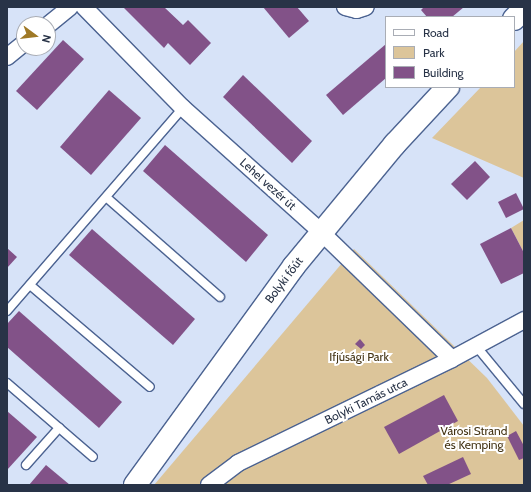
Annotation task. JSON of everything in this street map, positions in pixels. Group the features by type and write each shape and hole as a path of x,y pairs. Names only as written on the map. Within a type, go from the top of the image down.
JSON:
{"main road":[{"path":"515,18 524,9"},
{"name":"Bolyki főút","path":"135,485 321,232 447,88"}],"street":[{"path":"56,18 70,7"},
{"name":"Lehel vezér út","path":"84,7 183,108 321,232 452,359"},
{"path":"345,7 357,10 366,7"},
{"path":"7,57 16,50"},
{"name":"Bolyki Tamás utca","path":"209,485 238,463 452,359 524,320"}],"lane":[{"path":"7,311 107,198 183,108"},
{"path":"107,198 220,296"},
{"path":"30,285 150,387"},
{"path":"476,346 524,404"},
{"path":"7,383 93,457"},
{"path":"26,465 59,428"}],"green space":[{"path":"524,41 524,178 432,138 480,88 515,88 515,51"},
{"path":"524,220 524,253 511,228"},
{"name":"Ifjúsági Park","path":"354,249 487,378 524,426 524,485 154,485"}],"building":[{"path":"123,7 164,7 183,25 188,20 211,43 190,65 168,43 164,48"},
{"path":"263,7 297,7 309,21 289,38"},
{"path":"424,7 464,7 453,16 426,16 421,10"},
{"path":"63,40 84,59 37,110 16,91 48,56 56,56 56,48"},
{"path":"385,45 385,79 343,115 326,95"},
{"path":"243,75 312,141 292,163 223,97"},
{"path":"109,90 141,118 91,175 60,147"},
{"path":"165,145 268,235 246,262 143,171"},
{"path":"475,161 490,177 467,200 451,184"},
{"path":"516,193 524,209 506,218 498,202"},
{"path":"511,228 524,253 524,273 501,284 480,244"},
{"path":"92,229 195,319 173,345 69,255"},
{"path":"7,248 17,257 7,268"},
{"path":"19,311 122,402 99,428 7,347 7,324"},
{"path":"360,339 365,345 361,349 355,344"},
{"path":"444,395 458,421 399,454 384,427"},
{"path":"7,411 37,437 7,470"},
{"path":"516,431 524,446 524,458 519,460 507,436"},
{"path":"463,457 471,474 447,485 428,485 423,476"},
{"path":"46,465 70,485 29,485"}],"park label":[{"name":"Városi Strand és Kemping","path":"474,438"}]}
